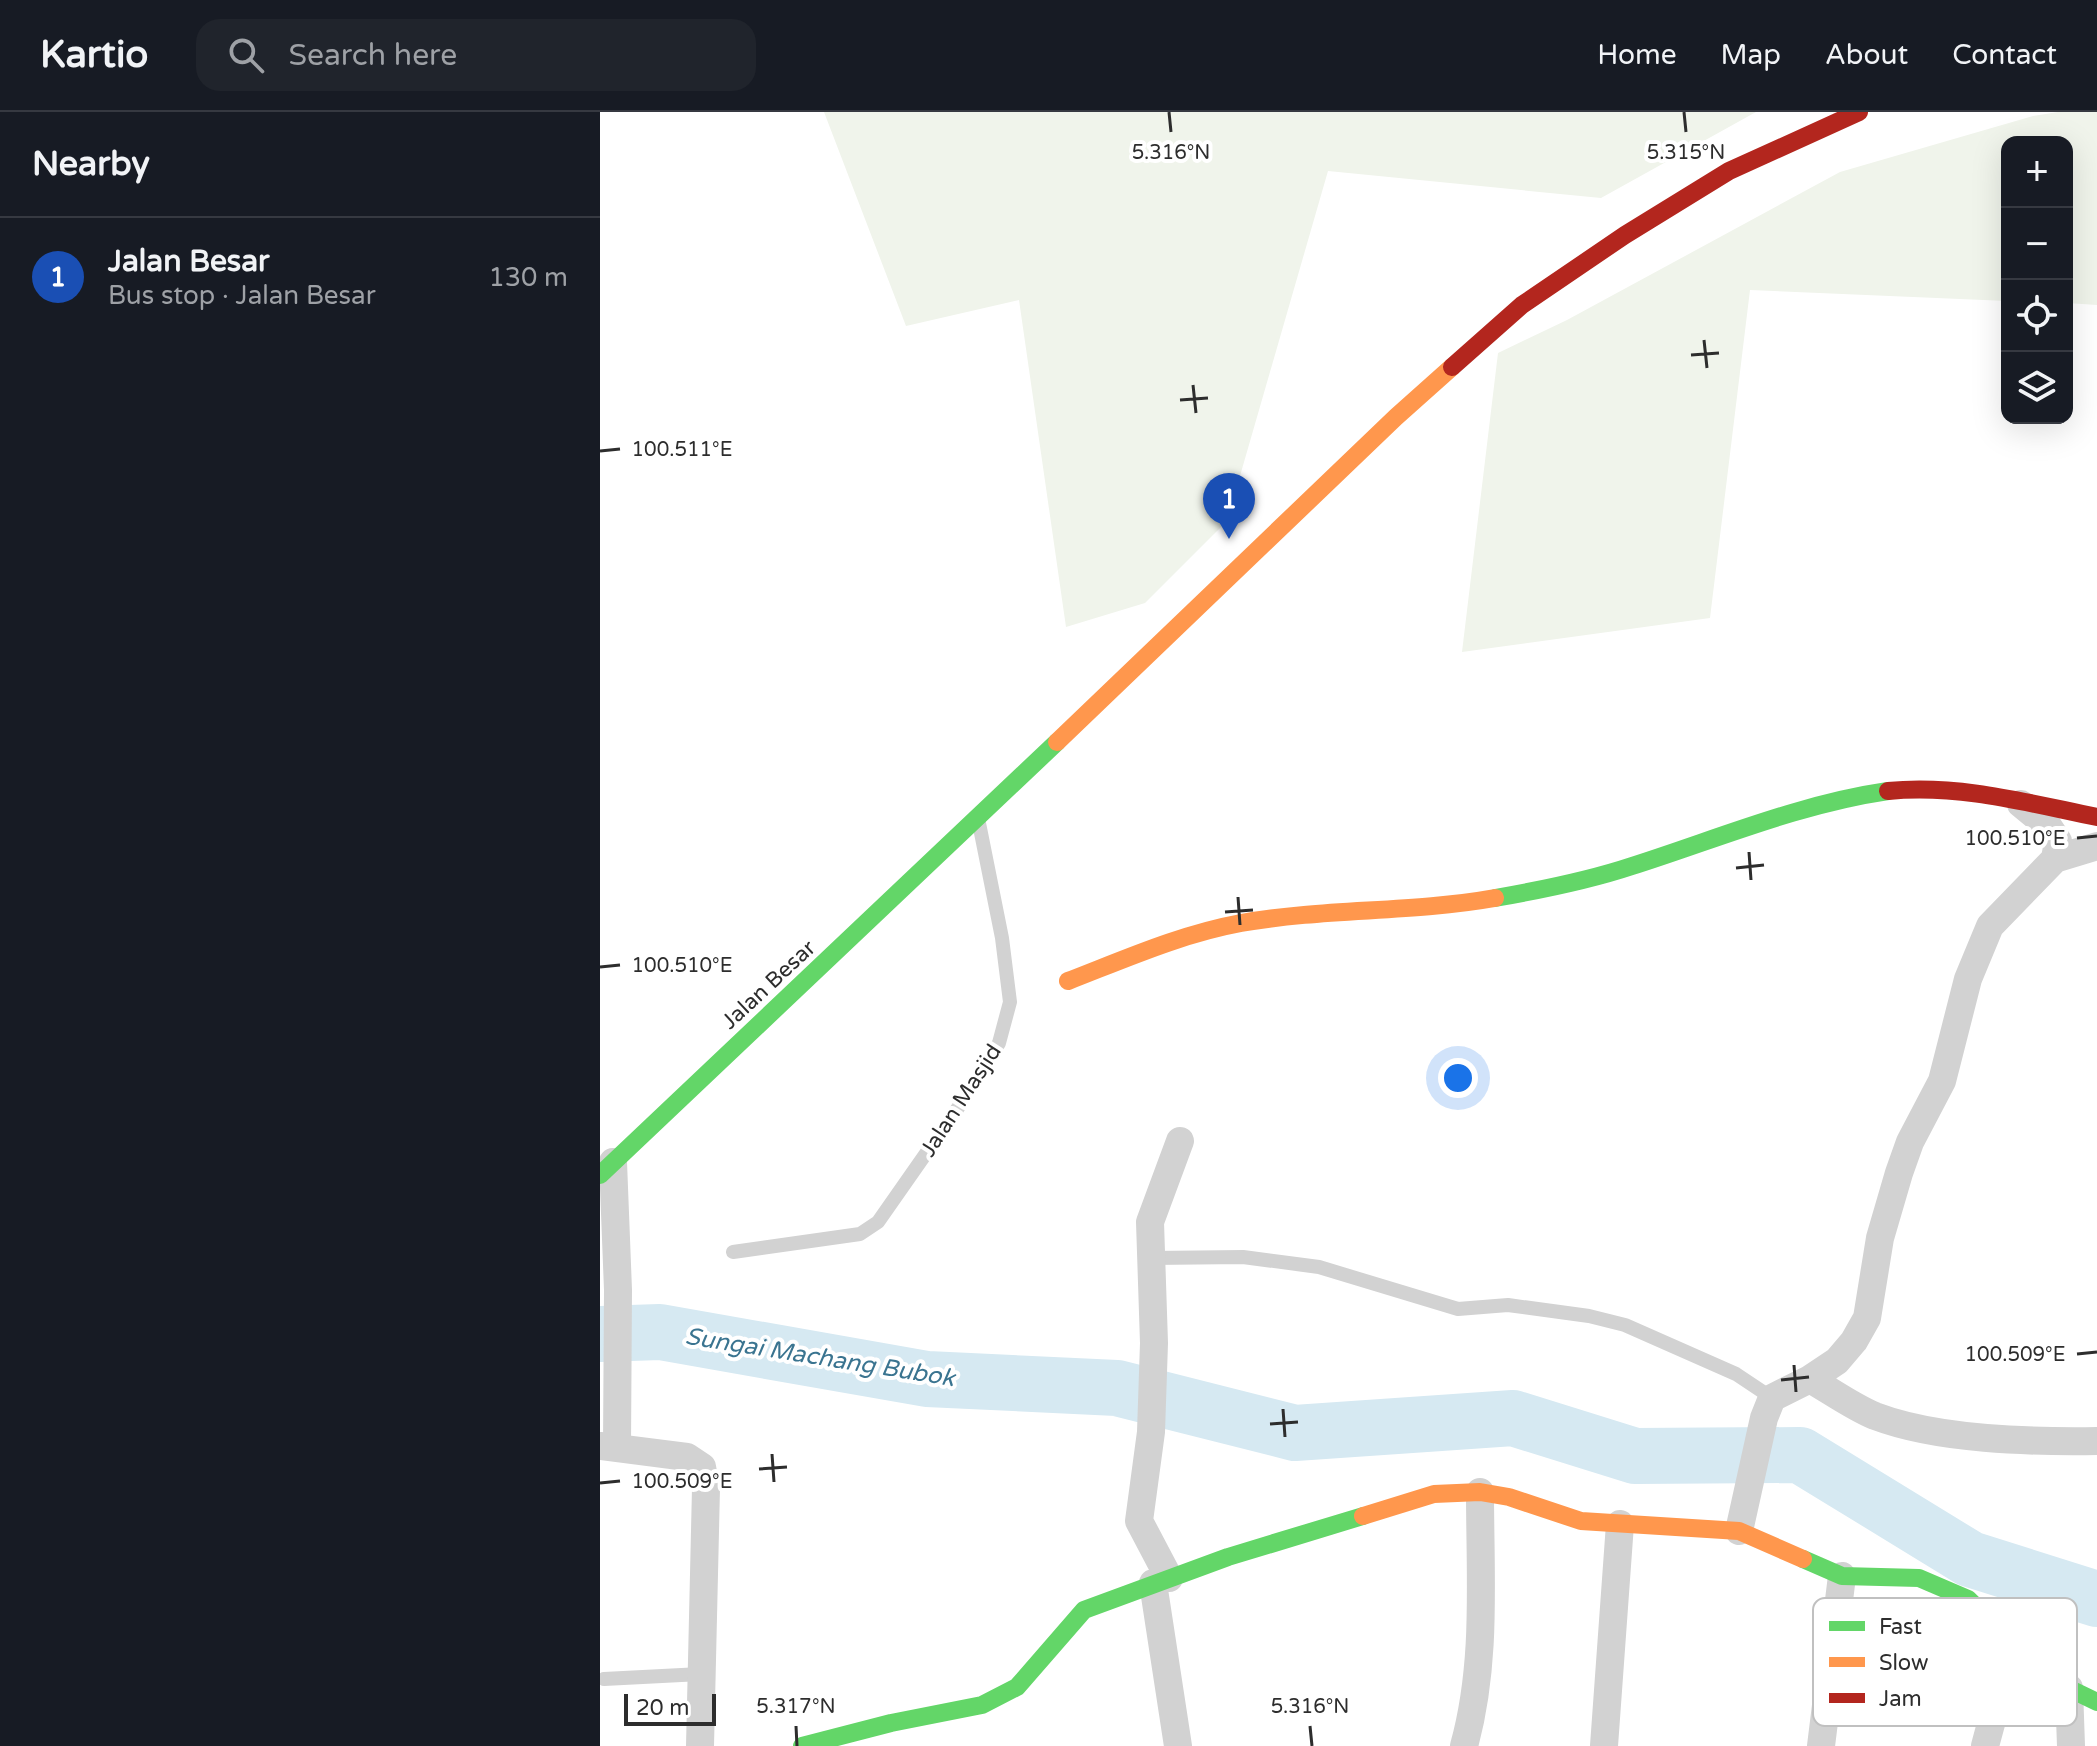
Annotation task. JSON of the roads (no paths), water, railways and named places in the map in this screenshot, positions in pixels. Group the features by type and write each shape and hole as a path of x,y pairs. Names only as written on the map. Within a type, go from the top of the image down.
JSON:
{"street":[{"name":"Jalan Besar","path":"606,1168 978,818 1396,417 1522,305 1625,235 1729,171 1859,112"},
{"path":"1068,981 1193,935 1244,922 1488,900 1581,881 1815,804 1850,798 1928,789 1965,792 2097,817"},
{"path":"2018,802 2048,826 2058,841 2055,859"},
{"path":"1739,1531 1768,1408 1837,1361 1854,1341 1867,1318 1880,1238 1899,1173 1910,1142 1942,1081 1968,979 1990,926 2055,859 2097,846"},
{"path":"1178,1746 1161,1581 1139,1521 1151,1432 1154,1343 1150,1222 1180,1141"},
{"path":"606,1168 618,1290 616,1367 608,1446 687,1457 702,1467 706,1488 700,1746"},
{"path":"1810,1379 1874,1416 1928,1430 2004,1438 2097,1441"},
{"path":"1464,1746 1474,1711 1481,1650 1480,1492"},
{"path":"802,1746 892,1729 982,1705 1017,1687 1084,1610 1161,1581 1434,1494 1480,1492 1509,1497 1581,1521 1739,1531 1842,1576 1919,1578 1966,1598"},
{"path":"1604,1746 1620,1524"},
{"path":"1839,1598 1842,1576"},
{"path":"2077,1692 2097,1702"},
{"path":"1821,1746 1823,1726"},
{"path":"1985,1746 1990,1726"},
{"path":"2070,1726 2071,1746"}],"lane":[{"name":"Jalan Masjid","path":"733,1252 860,1234 878,1222 969,1092 999,1043 1010,1002 999,923 978,818"},
{"path":"1151,1258 1243,1257 1319,1267 1458,1309 1508,1305 1589,1316 1625,1325 1736,1374 1768,1408"},
{"path":"604,1679 701,1674"}],"waterway":[{"name":"Sungai Machang Bubok","path":"600,1334 660,1332 927,1379 1117,1388 1295,1433 1513,1418 1635,1456 1800,1455 1970,1559 2097,1599"}],"place":[{"name":"Jalan Besar","path":"1229,539"}]}
